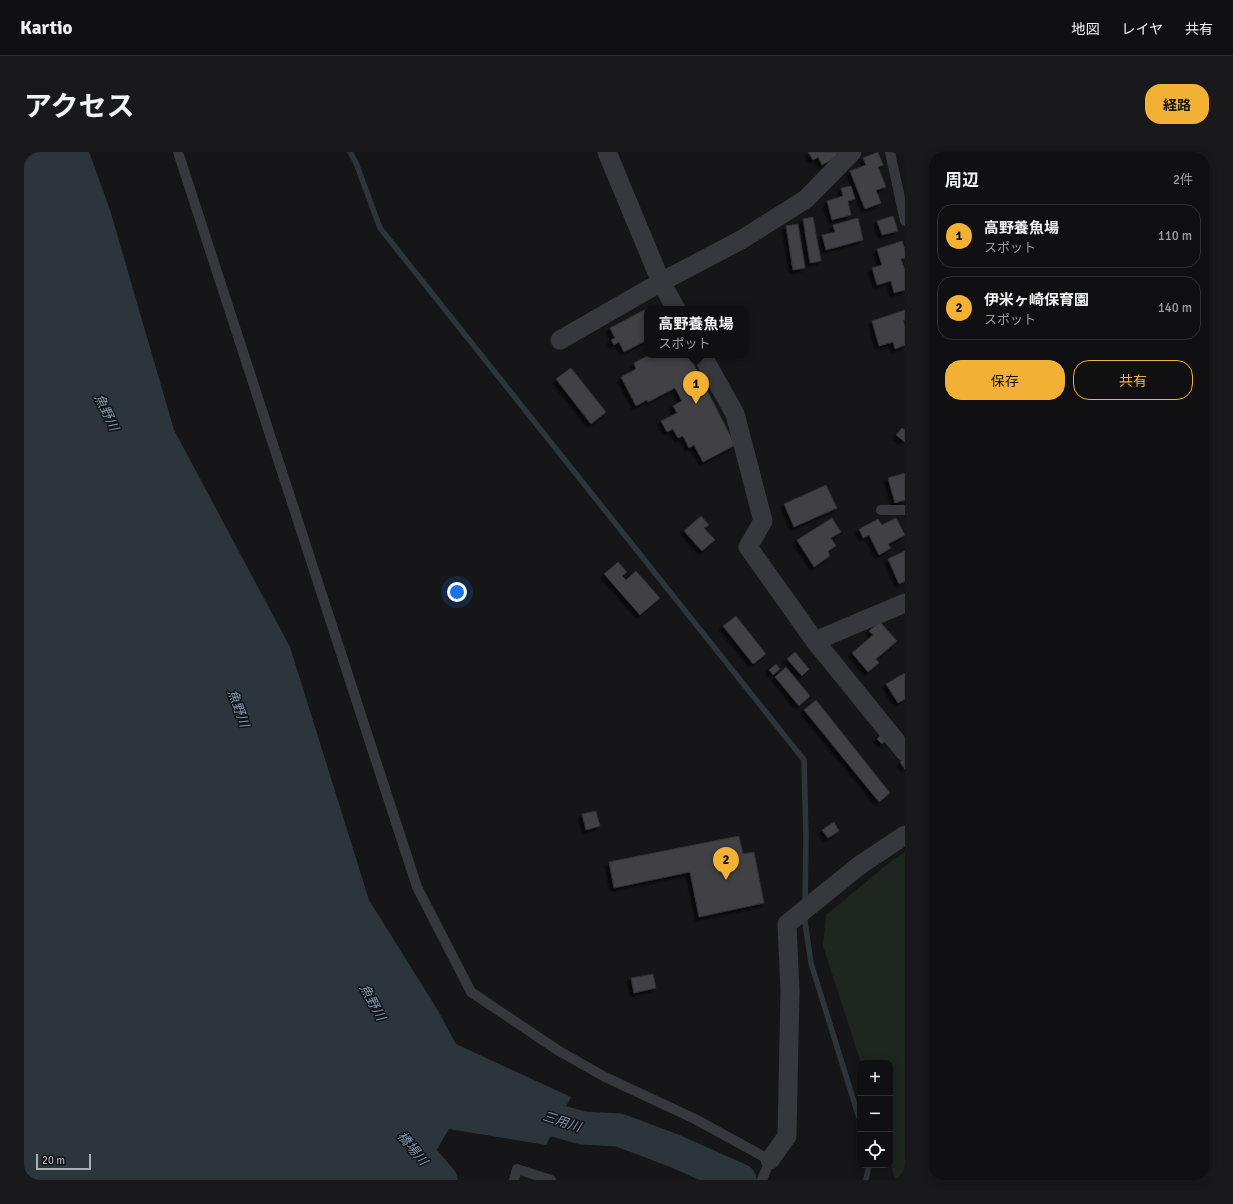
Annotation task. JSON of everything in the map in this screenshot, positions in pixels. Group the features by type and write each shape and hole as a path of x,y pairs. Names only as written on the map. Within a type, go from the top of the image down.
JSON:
{"street":[{"path":"607,152 661,282 674,306"},
{"path":"560,340 661,282 741,240 806,199 852,152"},
{"path":"704,358 735,414 763,521 748,547 815,641 905,752"},
{"path":"815,641 905,603"},
{"path":"770,1160 786,1136 790,991 787,924 860,865 905,835"}],"lane":[{"path":"178,152 417,887 471,992 559,1051 605,1077 695,1119 770,1160 762,1180"},
{"path":"890,152 905,221"},
{"path":"881,510 905,510"},
{"path":"514,1180 517,1169 551,1180"}],"shaded area":[{"path":"905,852 905,1180 895,1180 892,1168 893,1060 860,1060 823,946 826,915 894,859"}],"water":[{"name":"魚野川","path":"24,152 89,152 110,210 174,430 290,647 369,900 437,1009 456,1044 571,1097 546,1145 449,1129 419,1180 24,1180"}],"building":[{"path":"808,152 840,152 836,154 837,157 822,165 818,157 813,160"},
{"path":"878,152 883,165 878,167 886,187 876,190 881,203 865,209 850,171 866,165 863,158"},
{"path":"851,186 855,199 848,201 851,215 832,220 827,201 843,196 841,188"},
{"path":"893,216 898,231 882,235 877,221"},
{"path":"813,217 821,261 810,263 803,219"},
{"path":"858,218 863,240 826,250 822,235 835,232 833,225"},
{"path":"798,224 805,268 793,270 786,226"},
{"path":"902,241 905,250 905,258 901,259 905,271 905,290 894,293 891,281 877,285 872,268 882,265 877,249"},
{"path":"644,310 644,342 624,352 619,342 614,345 611,340 615,338 610,328"},
{"path":"905,310 905,320 903,320 905,327 905,345 895,349 893,342 879,346 872,321"},
{"path":"644,358 691,358 735,445 703,462 694,445 689,448 683,436 678,438 673,429 667,432 661,421 677,413 673,406 682,401 675,388 648,402 647,400 636,406 621,377 636,369 634,363"},
{"path":"571,368 606,412 591,424 556,379"},
{"path":"902,428 905,430 905,442 896,435"},
{"path":"905,473 905,500 895,503 888,478"},
{"path":"826,485 837,508 794,527 784,504"},
{"path":"701,516 709,525 704,528 715,540 702,551 684,531"},
{"path":"832,518 841,532 831,538 836,546 828,551 830,556 814,567 797,540"},
{"path":"896,518 905,535 888,544 891,548 879,555 869,535 863,538 859,529 878,519 882,525"},
{"path":"905,551 905,581 899,584 888,559"},
{"path":"618,562 627,572 622,576 626,580 636,571 660,598 640,615 604,574"},
{"path":"736,616 766,654 753,664 723,626"},
{"path":"880,622 897,641 876,659 879,663 868,672 852,653 873,635 869,631"},
{"path":"795,652 809,669 802,676 787,659"},
{"path":"776,664 780,669 773,675 769,670"},
{"path":"786,667 810,696 799,706 775,677"},
{"path":"905,673 905,699 898,703 886,684"},
{"path":"816,700 890,793 879,802 804,710"},
{"path":"883,732 889,738 882,744 877,739"},
{"path":"905,758 905,769 900,762"},
{"path":"596,811 600,826 586,830 582,814"},
{"path":"834,822 839,831 828,838 822,830"},
{"path":"739,836 743,854 754,852 764,903 699,917 690,872 614,888 609,862"},
{"path":"653,974 656,988 634,993 631,978"}],"waterway":[{"path":"350,152 356,163 380,228 804,760 806,838 805,905"},
{"path":"804,915 811,963 857,1111"},
{"name":"三用川","path":"517,1102 550,1119 583,1128 619,1130 675,1151 740,1180"},
{"name":"橋場川","path":"399,1131 441,1180"},
{"path":"866,1180 868,1168"}],"place":[{"name":"高野養魚場","path":"696,404"},
{"name":"伊米ヶ崎保育園","path":"726,880"}]}
